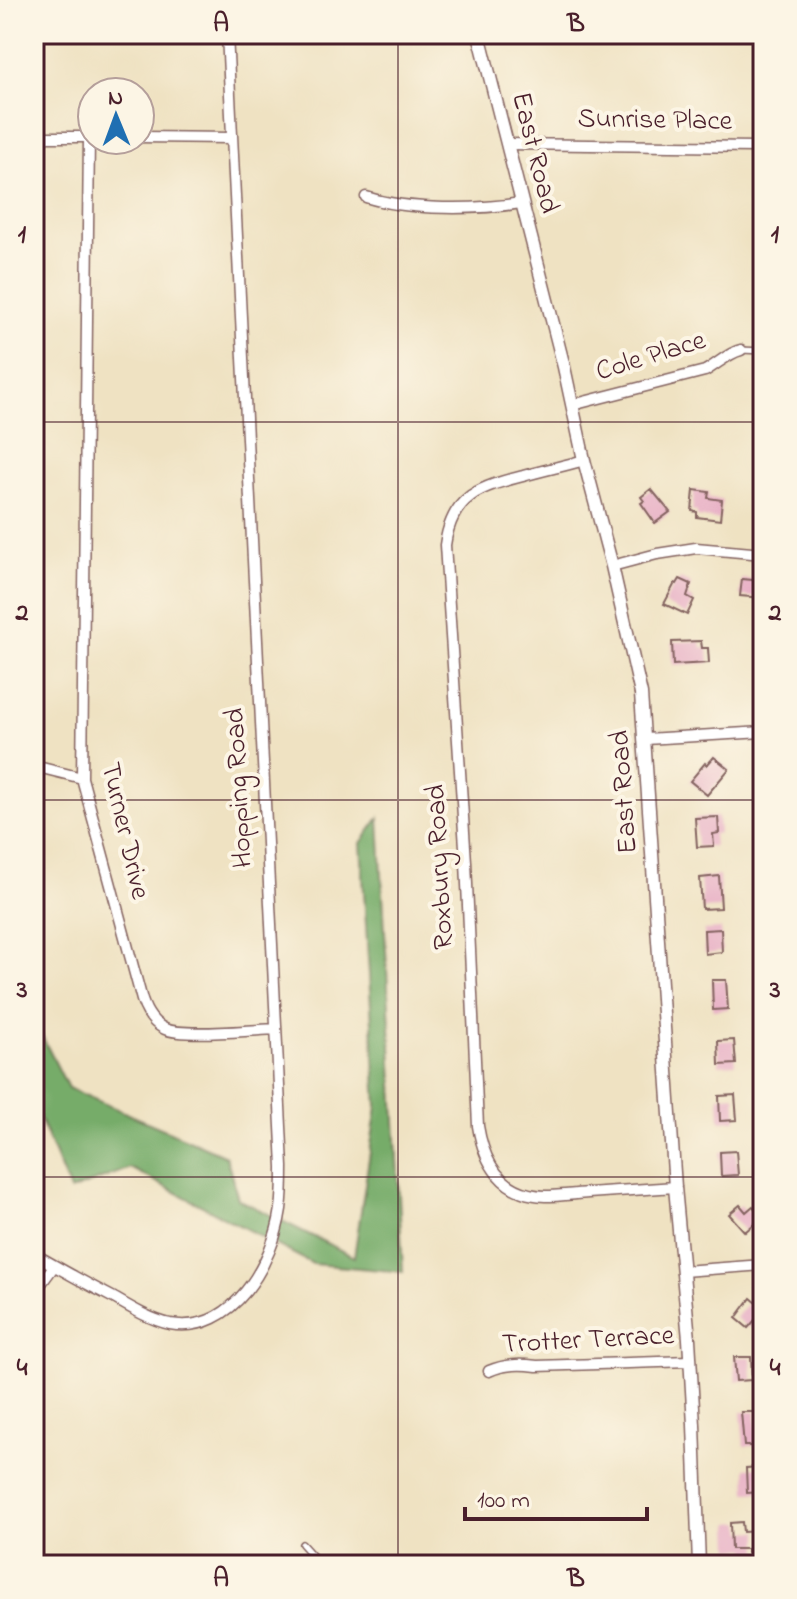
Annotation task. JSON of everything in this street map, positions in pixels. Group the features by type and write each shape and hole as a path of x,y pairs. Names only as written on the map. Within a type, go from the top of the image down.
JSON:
{"street":[{"name":"Hopping Road","path":"34,1254 168,1324 198,1324 225,1312 260,1271 277,1230 281,1209 283,1167 227,34"},
{"name":"East Road","path":"479,34 564,367 641,694 690,1361 699,1565"},
{"path":"34,137 76,137"},
{"path":"156,137 231,138"},
{"name":"Sunrise Place","path":"507,144 755,147"},
{"name":"Turner Drive","path":"91,156 82,778 142,1000 149,1015 163,1028 180,1032 275,1029"},
{"path":"366,197 392,204 431,207 521,203"},
{"name":"Cole Place","path":"572,405 705,371 733,351 741,350"},
{"name":"Roxbury Road","path":"584,460 487,485 462,503 447,530 445,545 466,862 478,1126 481,1145 490,1165 506,1183 521,1191 545,1196 675,1187"},
{"path":"612,566 696,548 763,554"},
{"path":"646,739 763,732"},
{"path":"34,766 82,778"},
{"path":"683,1271 763,1265"},
{"path":"34,1293 54,1266"},
{"name":"Trotter Terrace","path":"489,1371 521,1364 690,1361"},
{"path":"34,1559 42,1565"}],"lane":[{"path":"741,350 763,351"},
{"path":"302,1544 321,1565"}],"shaded area":[{"path":"763,174 763,469 753,468"}],"green space":[{"path":"379,818 403,1272 313,1264 130,1168 70,1191 34,1105 34,1020 68,1088 226,1156 238,1199 354,1257 377,1106 361,843"}],"building":[{"path":"651,489 670,512 655,523 641,503 644,501 641,497"},
{"path":"694,490 709,492 708,498 722,500 720,520 697,517 697,512 692,511"},
{"path":"680,579 691,584 687,596 694,600 687,615 664,604"},
{"path":"742,579 763,581 763,598 740,596"},
{"path":"701,641 702,648 708,648 709,663 673,665 672,642"},
{"path":"714,757 729,769 707,795 690,781"},
{"path":"718,817 719,833 713,834 714,846 697,847 695,818"},
{"path":"719,876 721,908 702,909 700,878"},
{"path":"721,929 722,952 705,954 704,930"},
{"path":"712,980 726,980 728,1009 713,1010"},
{"path":"734,1040 736,1064 719,1065 718,1041"},
{"path":"735,1095 737,1120 720,1121 719,1096"},
{"path":"736,1151 738,1175 721,1176 720,1152"},
{"path":"740,1205 746,1212 753,1206 762,1217 745,1232 729,1214"},
{"path":"751,1298 763,1311 748,1328 736,1318"},
{"path":"734,1357 751,1357 752,1380 736,1381"},
{"path":"741,1412 756,1412 757,1446 744,1446"},
{"path":"760,1467 761,1492 747,1493 746,1468"},
{"path":"742,1522 743,1532 759,1531 759,1552 731,1549 730,1523"}]}
